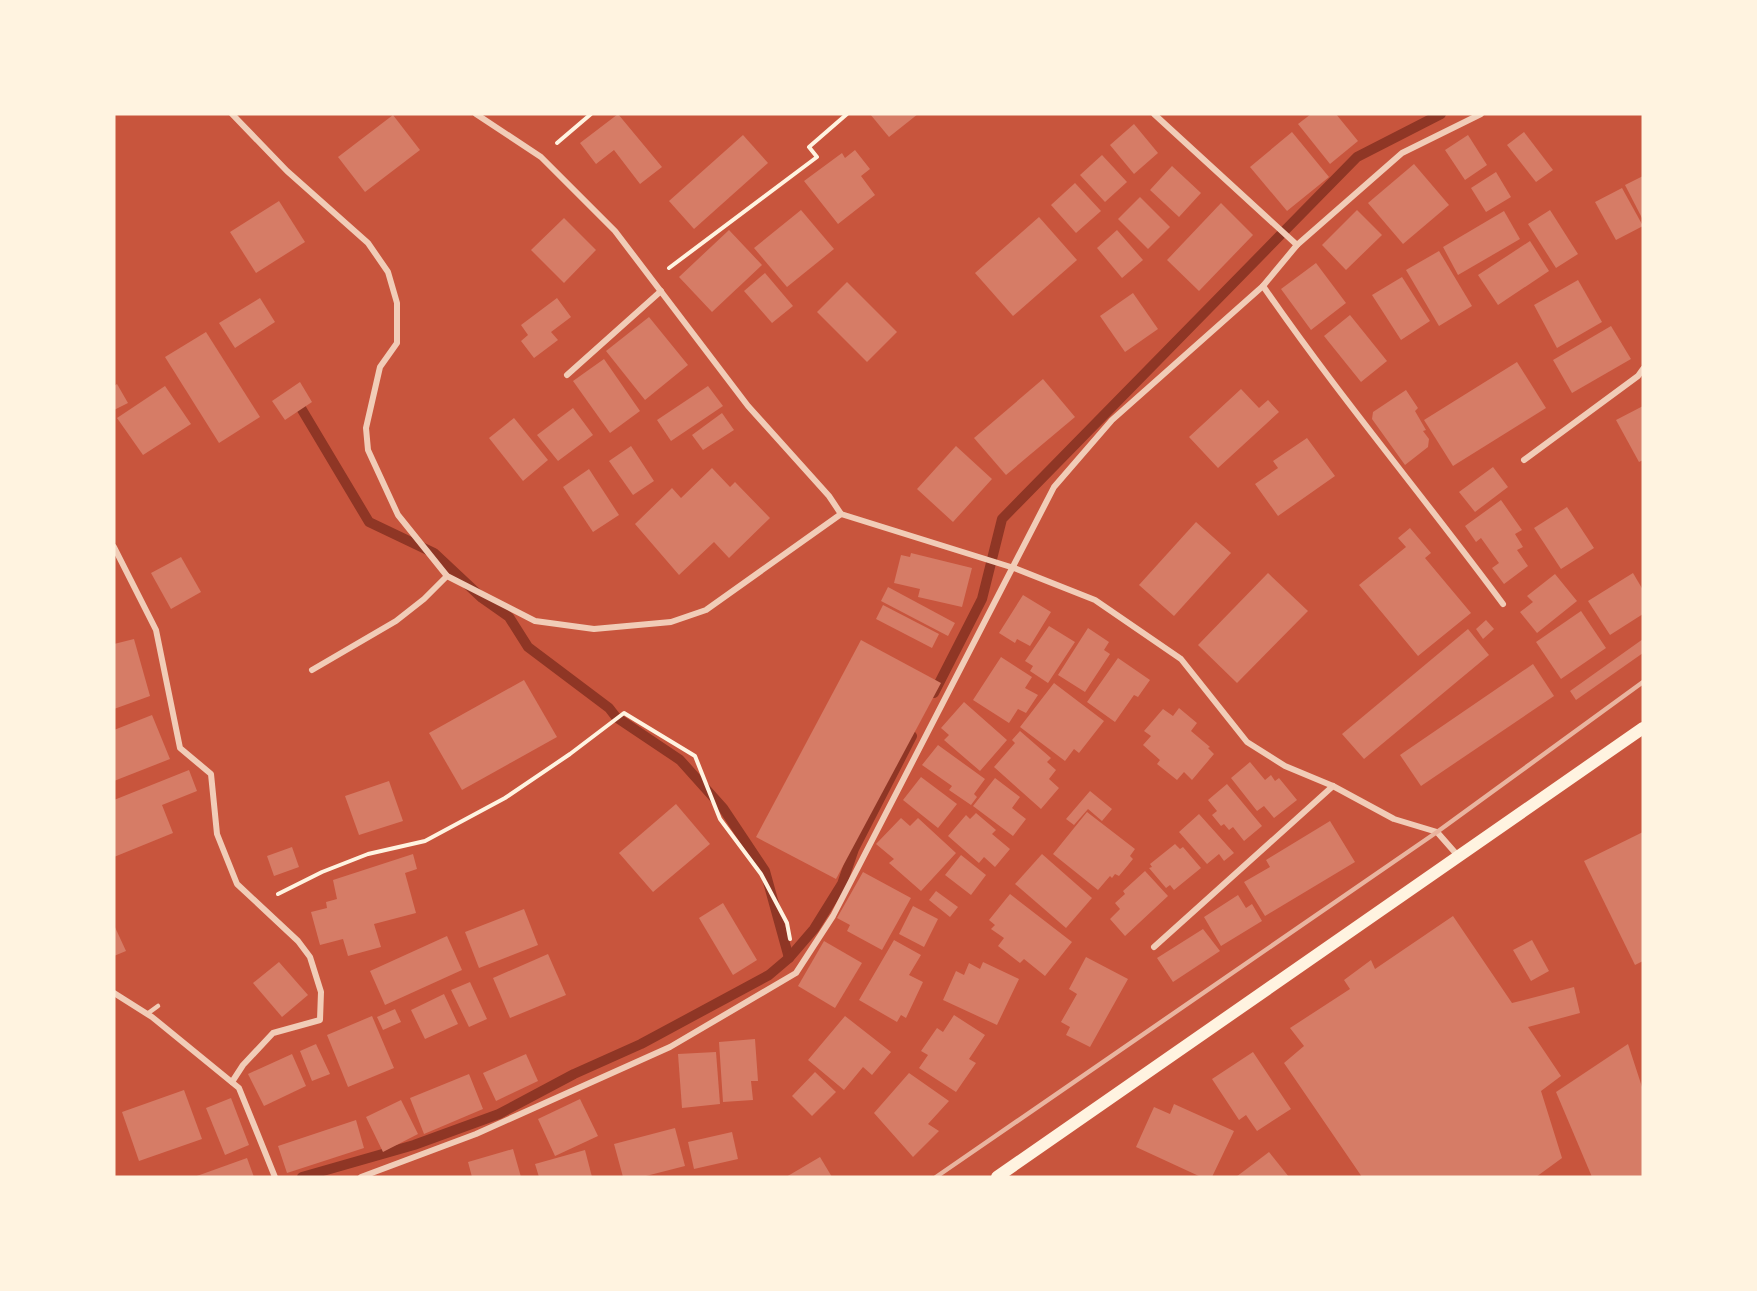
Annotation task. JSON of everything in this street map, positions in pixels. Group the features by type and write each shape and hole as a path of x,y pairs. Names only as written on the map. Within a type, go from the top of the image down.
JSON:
{"main road":[{"path":"997,1177 1643,728"}],"street":[{"path":"232,114 288,171 368,243 388,272 397,303 397,343 380,367 366,428 368,450 398,515 447,576 535,621 594,629 671,622 706,610 841,514"},
{"path":"476,114 541,157 615,231 748,406 829,496 841,514 1014,568 1095,600 1181,660 1247,742 1285,766 1333,786 1395,819 1437,832 1460,857"},
{"path":"1154,114 1296,245"},
{"path":"361,1177 476,1134 670,1047 796,973 833,916 1054,487 1112,420 1263,286 1296,245 1402,153 1481,114"},
{"path":"1263,286 1300,340 1432,508 1503,604"},
{"path":"567,375 661,291"},
{"path":"1524,460 1638,376 1643,369"},
{"path":"114,547 156,630 180,748 211,774 218,834 237,884 267,911 310,957 321,992 321,1020 273,1033 243,1065 232,1082"},
{"path":"312,670 396,621 447,576"},
{"path":"1154,947 1333,786"},
{"path":"114,993 147,1014 239,1088 275,1177"}],"lane":[{"path":"260,916 267,911"},
{"path":"147,1014 158,1006"}],"path":[{"path":"541,157 591,114"},
{"path":"652,280 817,157 809,147 847,114"},
{"path":"258,904 322,872 368,854 425,841 505,798 570,754 624,713 694,756 720,819 761,874 788,923 796,973"}],"building":[{"path":"618,114 662,167 640,184 614,150 596,164 580,143"},
{"path":"870,114 918,114 889,137"},
{"path":"1311,114 1336,114 1358,141 1330,164 1298,124"},
{"path":"393,115 420,150 365,192 338,157"},
{"path":"1134,124 1158,153 1134,174 1110,145"},
{"path":"1292,132 1329,177 1287,211 1250,167"},
{"path":"1524,132 1553,170 1536,182 1507,145"},
{"path":"743,135 768,163 694,229 669,201"},
{"path":"1468,135 1487,165 1465,180 1445,150"},
{"path":"855,150 870,169 861,176 875,195 838,224 804,181 842,153 845,158"},
{"path":"1102,155 1127,182 1105,202 1080,175"},
{"path":"1414,164 1449,205 1403,244 1368,203"},
{"path":"1172,166 1201,193 1179,217 1150,190"},
{"path":"1496,172 1511,197 1486,212 1471,188"},
{"path":"1643,176 1643,220 1625,185"},
{"path":"1075,183 1101,211 1076,233 1051,205"},
{"path":"1622,188 1643,226 1616,240 1595,202"},
{"path":"1140,197 1170,227 1148,249 1118,219"},
{"path":"279,201 305,242 256,273 230,232"},
{"path":"1221,203 1253,235 1199,291 1167,260"},
{"path":"801,210 834,249 787,287 754,248"},
{"path":"1357,210 1382,235 1346,270 1322,245"},
{"path":"1550,210 1578,254 1556,268 1528,224"},
{"path":"1504,211 1520,239 1458,275 1443,247"},
{"path":"1039,217 1077,260 1013,316 975,273"},
{"path":"564,218 596,250 564,283 531,250"},
{"path":"729,230 762,265 712,312 679,277"},
{"path":"1117,230 1143,260 1122,278 1097,248"},
{"path":"1530,241 1549,271 1498,305 1478,275"},
{"path":"1439,251 1472,306 1439,326 1406,270"},
{"path":"1316,263 1346,303 1311,330 1281,289"},
{"path":"765,273 793,306 772,323 744,291"},
{"path":"1402,277 1430,321 1401,340 1372,295"},
{"path":"1578,280 1602,322 1557,348 1534,305"},
{"path":"847,282 897,332 867,362 817,312"},
{"path":"1133,293 1158,329 1125,352 1100,316"},
{"path":"260,298 275,322 235,348 219,323"},
{"path":"557,298 571,317 551,332 558,340 534,358 521,341 528,335 521,325"},
{"path":"1350,315 1387,361 1361,382 1324,336"},
{"path":"649,317 688,365 645,400 606,351"},
{"path":"1611,326 1631,359 1572,393 1553,360"},
{"path":"206,332 260,417 219,443 165,357"},
{"path":"604,359 640,411 610,433 573,381"},
{"path":"1517,362 1546,408 1453,466 1424,420"},
{"path":"1043,379 1075,417 1006,475 974,438"},
{"path":"300,382 312,402 285,420 272,401"},
{"path":"117,384 128,403 114,410 114,386"},
{"path":"165,386 191,424 143,455 117,418"},
{"path":"708,386 723,406 671,441 657,420"},
{"path":"1241,389 1259,408 1268,400 1279,412 1218,468 1189,437"},
{"path":"1406,390 1418,408 1415,411 1429,439 1428,447 1405,465 1372,419 1373,412"},
{"path":"1643,406 1643,460 1639,462 1616,420"},
{"path":"573,408 593,435 558,461 537,435"},
{"path":"722,413 734,430 703,450 692,435"},
{"path":"514,418 548,460 523,481 489,438"},
{"path":"1307,438 1335,476 1278,516 1255,484 1278,468 1273,461"},
{"path":"631,446 654,481 633,495 609,461"},
{"path":"956,446 992,479 953,522 917,489"},
{"path":"1493,467 1508,487 1475,512 1459,492"},
{"path":"712,468 730,487 735,482 770,518 729,558 714,542 679,575 635,524 672,488 681,498"},
{"path":"589,469 619,515 593,532 563,487"},
{"path":"1501,500 1522,530 1515,534 1523,547 1517,550 1528,566 1504,584 1492,568 1499,563 1481,538 1476,542 1465,526"},
{"path":"1567,507 1594,548 1561,569 1534,528"},
{"path":"1196,522 1231,553 1174,616 1139,585"},
{"path":"1410,528 1431,553 1425,558 1471,613 1418,656 1359,585 1406,547 1398,538"},
{"path":"911,553 972,568 962,607 918,597 920,589 894,583 901,555 910,557"},
{"path":"181,557 201,592 171,609 151,573"},
{"path":"1268,573 1308,611 1237,683 1198,645"},
{"path":"1633,573 1643,590 1643,614 1610,635 1588,601"},
{"path":"1555,574 1577,601 1537,633 1520,612 1533,602 1527,596"},
{"path":"888,587 955,623 948,636 881,601"},
{"path":"1023,595 1051,612 1030,646 1017,639 1015,643 999,633"},
{"path":"883,605 939,634 932,648 876,619"},
{"path":"1581,611 1606,648 1561,679 1536,642"},
{"path":"1486,620 1494,629 1483,639 1476,629"},
{"path":"1049,626 1075,642 1048,683 1030,671 1033,666 1025,661"},
{"path":"1088,628 1109,642 1104,650 1110,654 1085,692 1058,675"},
{"path":"1468,629 1489,655 1364,759 1342,734"},
{"path":"134,639 150,696 114,709 114,644"},
{"path":"1643,639 1643,653 1576,700 1570,691"},
{"path":"861,640 941,683 836,879 756,837"},
{"path":"1001,657 1032,677 1025,688 1038,695 1026,713 1018,709 1009,723 973,700"},
{"path":"1118,658 1150,680 1138,697 1134,695 1115,722 1087,702"},
{"path":"1533,664 1554,696 1421,786 1400,755"},
{"path":"524,680 557,737 462,790 429,733"},
{"path":"1054,683 1104,721 1079,753 1074,749 1065,761 1020,727"},
{"path":"964,702 1007,740 980,771 944,740 949,735 941,728"},
{"path":"1179,708 1197,723 1191,731 1210,747 1208,748 1214,754 1192,780 1184,772 1177,780 1157,764 1160,760 1143,745 1151,736 1144,731 1163,709 1173,716"},
{"path":"152,715 170,759 114,781 114,730"},
{"path":"1020,731 1051,758 1047,762 1056,770 1049,779 1059,788 1041,809 994,767 1015,743 1012,740"},
{"path":"938,745 985,779 974,794 977,797 971,805 949,790 952,786 922,765"},
{"path":"1250,762 1265,780 1271,775 1275,781 1279,778 1297,800 1274,818 1264,806 1257,811 1231,778"},
{"path":"189,770 197,791 162,805 173,833 114,857 114,800"},
{"path":"921,777 957,804 938,828 903,800"},
{"path":"995,778 1020,797 1012,808 1026,819 1013,836 973,806"},
{"path":"389,781 403,821 359,835 345,796"},
{"path":"1227,784 1262,826 1244,841 1233,827 1229,830 1224,824 1221,826 1212,815 1217,811 1208,800"},
{"path":"1090,791 1112,809 1102,821 1088,809 1074,825 1066,819"},
{"path":"676,804 710,844 653,892 619,853"},
{"path":"1087,812 1135,849 1130,856 1133,859 1119,876 1115,874 1112,878 1110,876 1098,890 1053,854"},
{"path":"976,813 996,830 992,834 1010,849 995,867 984,857 979,863 948,836 966,815 970,819"},
{"path":"1199,814 1234,853 1224,861 1219,854 1207,864 1179,832"},
{"path":"901,818 910,826 918,818 956,853 921,891 889,863 894,859 876,844"},
{"path":"1330,821 1355,862 1265,916 1244,882 1270,867 1266,860"},
{"path":"1643,832 1643,961 1635,965 1584,861"},
{"path":"1175,844 1180,849 1183,847 1201,868 1174,890 1170,885 1166,888 1149,868 1152,867 1150,864"},
{"path":"292,847 299,867 274,876 267,856"},
{"path":"413,854 417,869 405,873 416,913 374,924 381,947 348,956 343,939 320,945 311,912 327,908 326,902 337,899 333,880"},
{"path":"1042,854 1092,898 1066,928 1015,884"},
{"path":"961,855 986,875 971,895 945,875"},
{"path":"1145,871 1168,896 1125,936 1110,919 1120,909 1115,903 1125,894 1123,891"},
{"path":"863,872 911,898 882,950 847,931 850,925 837,918"},
{"path":"936,891 958,907 950,917 929,900"},
{"path":"1010,894 1072,942 1045,976 1024,959 1020,963 998,946 1004,938 991,929 995,925 989,920"},
{"path":"1238,895 1246,908 1252,904 1262,921 1221,946 1204,917"},
{"path":"723,903 757,960 733,975 699,918"},
{"path":"913,906 938,919 924,947 899,934"},
{"path":"524,909 538,945 479,968 465,932"},
{"path":"1453,916 1512,1003 1574,987 1580,1013 1528,1027 1561,1076 1541,1091 1562,1158 1536,1177 1362,1177 1284,1063 1304,1046 1290,1028 1350,989 1344,980 1371,960 1375,969"},
{"path":"114,925 126,951 114,956"},
{"path":"1203,929 1220,951 1173,982 1157,958"},
{"path":"447,936 462,970 385,1005 370,971"},
{"path":"894,940 921,955 909,975 923,982 906,1018 901,1015 897,1022 859,1000"},
{"path":"1532,940 1549,971 1531,981 1513,950"},
{"path":"824,941 862,963 835,1008 798,986"},
{"path":"548,954 566,995 510,1018 493,978"},
{"path":"1086,957 1128,979 1090,1047 1066,1035 1070,1027 1061,1022 1077,994 1069,989"},
{"path":"279,962 308,995 282,1017 253,983"},
{"path":"983,962 1019,979 997,1025 943,1000 956,971 964,975 969,963 980,969"},
{"path":"470,982 487,1019 469,1027 451,990"},
{"path":"444,994 458,1024 425,1039 411,1010"},
{"path":"395,1009 401,1022 383,1030 377,1017"},
{"path":"954,1015 985,1035 969,1059 976,1063 956,1092 919,1068 928,1055 921,1051 937,1028 943,1032"},
{"path":"372,1016 394,1068 348,1087 327,1035"},
{"path":"845,1016 891,1052 872,1075 863,1067 844,1090 808,1060"},
{"path":"755,1039 758,1081 751,1081 753,1100 723,1102 719,1042"},
{"path":"316,1044 330,1074 312,1081 300,1051"},
{"path":"1628,1044 1643,1090 1643,1177 1592,1177 1556,1092"},
{"path":"716,1052 720,1104 682,1108 678,1054"},
{"path":"1253,1052 1291,1109 1257,1131 1246,1115 1239,1120 1212,1079"},
{"path":"292,1054 306,1086 264,1106 248,1074"},
{"path":"526,1054 538,1081 496,1101 483,1073"},
{"path":"815,1072 836,1092 812,1116 792,1096"},
{"path":"909,1073 949,1101 928,1124 939,1131 913,1157 874,1113"},
{"path":"469,1074 483,1109 424,1134 410,1098"},
{"path":"184,1090 202,1139 139,1161 122,1112"},
{"path":"231,1098 249,1145 225,1155 206,1108"},
{"path":"580,1099 598,1136 555,1156 538,1119"},
{"path":"401,1100 418,1134 383,1152 366,1117"},
{"path":"1174,1104 1234,1131 1212,1177 1201,1177 1136,1147 1154,1107 1170,1114"},
{"path":"356,1120 364,1148 287,1173 278,1146"},
{"path":"675,1128 685,1166 642,1177 623,1177 614,1144"},
{"path":"732,1132 738,1159 694,1169 688,1142"},
{"path":"513,1149 521,1177 472,1177 468,1162"},
{"path":"585,1150 592,1177 539,1177 535,1164"},
{"path":"1269,1152 1289,1177 1236,1177"},
{"path":"820,1157 832,1177 786,1177"},
{"path":"247,1158 254,1177 194,1177"}],"waterway":[{"path":"934,693 982,599 1002,519 1357,157 1441,114"},
{"path":"295,398 369,522 434,553 482,598 509,617 528,647 609,708 616,717 680,760 723,808 765,871 789,958"},
{"path":"302,1177 414,1145 499,1114 574,1074 641,1044 769,975 789,958 814,929 842,884 854,849 912,736"}],"railway":[{"path":"936,1177 1437,832 1643,682"}]}
